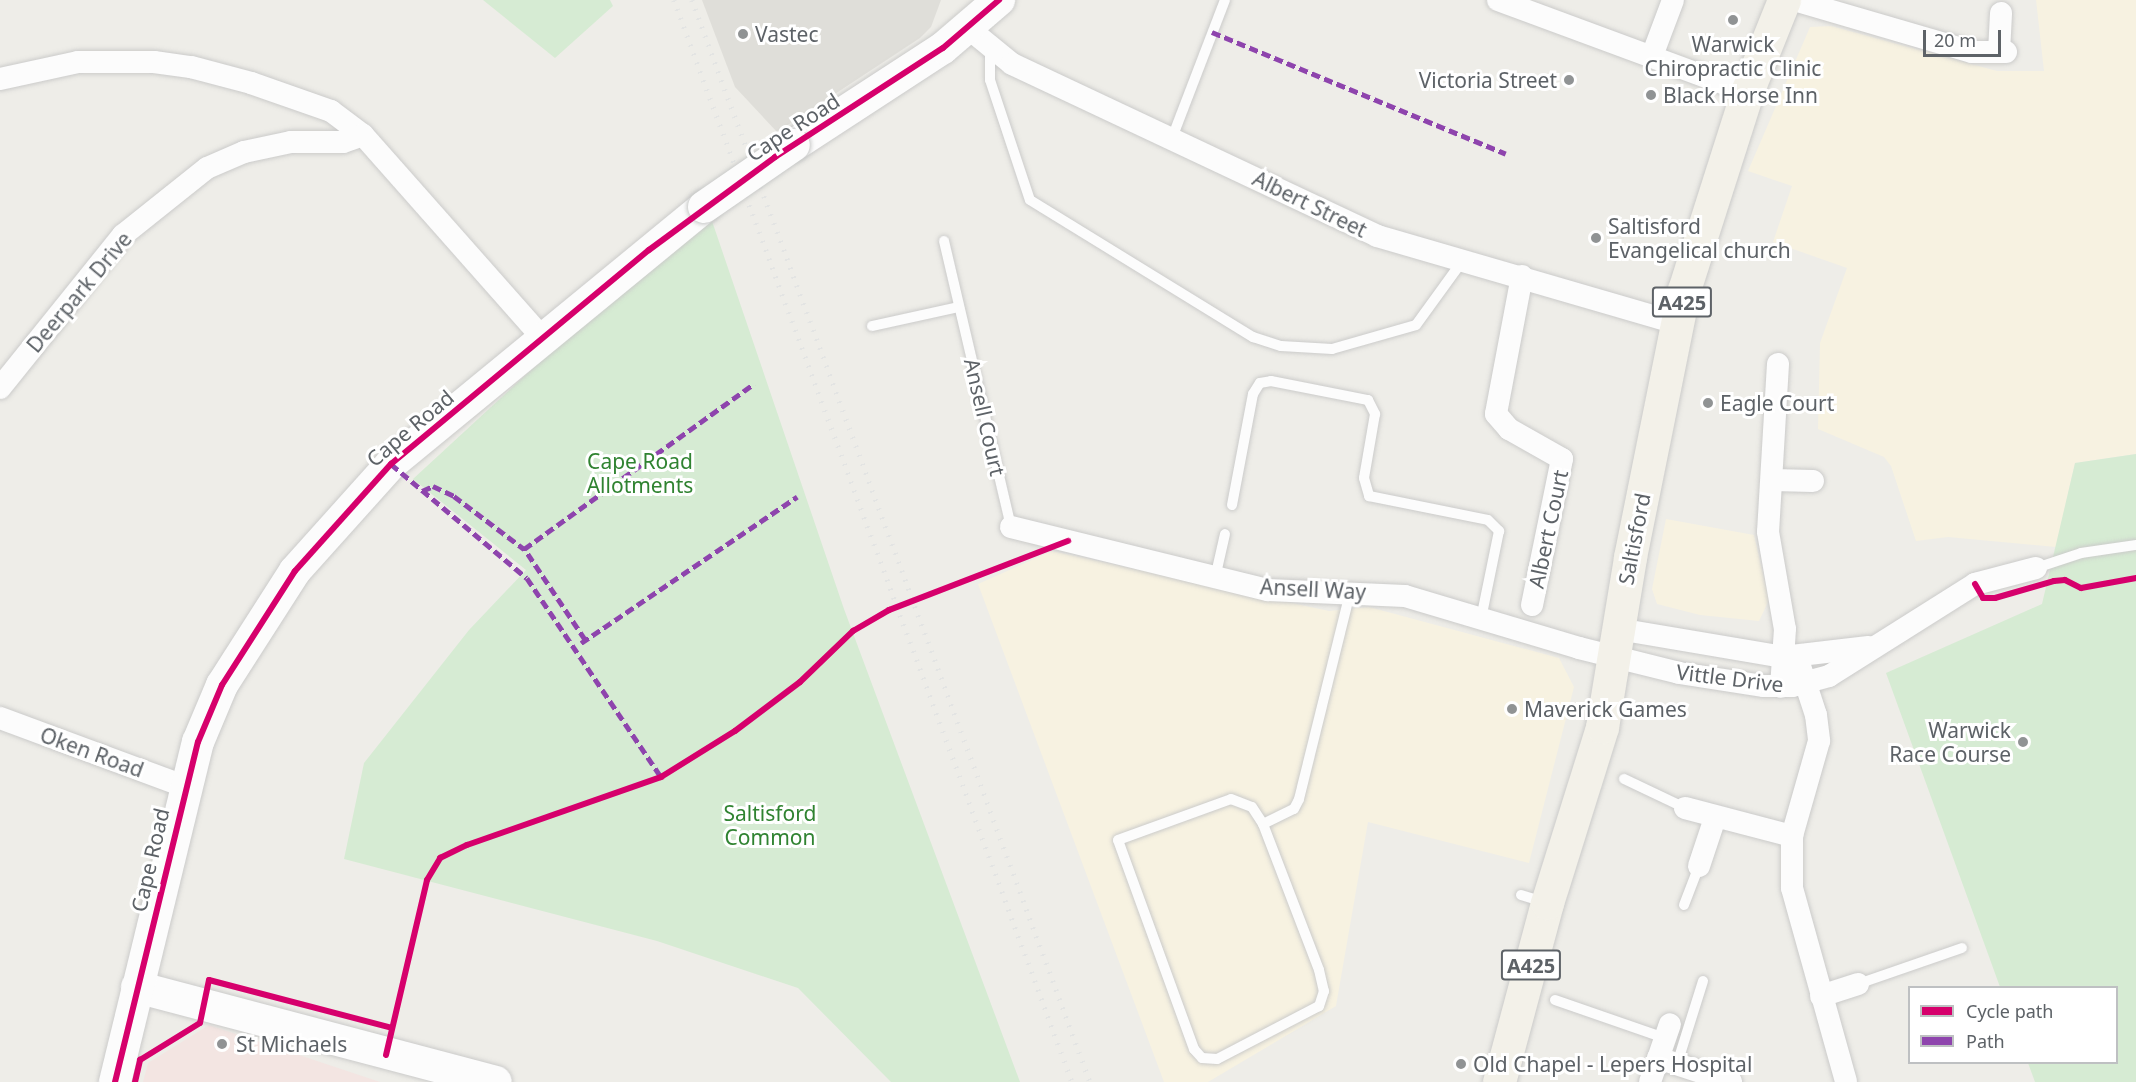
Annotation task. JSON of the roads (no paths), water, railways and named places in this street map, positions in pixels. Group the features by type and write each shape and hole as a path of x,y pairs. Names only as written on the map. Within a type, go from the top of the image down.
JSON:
{"main road":[{"name":"Saltisford","path":"1499,1082 1534,899 1602,728 1616,642 1677,323 1707,209 1747,92 1784,0"}],"street":[{"path":"1498,0 1747,92"},
{"path":"1652,56 1673,0"},
{"path":"1794,0 1911,37 1972,52 2003,52 2001,13"},
{"name":"Albert Street","path":"983,10 990,49 1012,64 1377,236 1522,276 1677,323"},
{"name":"Cape Road","path":"115,1082 184,786 222,686 295,571 375,479 542,337 704,207 794,145 890,84 983,10"},
{"path":"0,79 78,62 118,61 191,67 251,83 331,111 363,135 542,337"},
{"name":"Deerpark Drive","path":"0,388 123,235 207,168 244,152 291,142 343,142 363,135"},
{"name":"Albert Court","path":"1522,276 1496,414 1509,429 1562,459 1532,605"},
{"path":"1779,364 1768,532 1790,657 1805,683 1816,715 1819,741 1792,836 1792,888 1821,996 1840,1080"},
{"path":"1772,480 1813,481"},
{"name":"Ansell Way","path":"1011,527 1268,590 1405,596 1481,618 1616,642"},
{"name":"Vittle Drive","path":"1616,642 1678,673 1781,687 1805,683 1835,673 1872,646 1975,584 2036,568"},
{"name":"Vittle Drive","path":"1616,642 1790,657 1872,646"},
{"path":"1781,687 1790,657"},
{"name":"Oken Road","path":"0,718 184,786"},
{"path":"1685,808 1715,818 1792,836"},
{"path":"1699,866 1715,818"},
{"path":"1821,996 1858,984"},
{"path":"136,987 441,1076 496,1082"},
{"path":"1650,1082 1667,1046 1731,1082"}],"lane":[{"path":"1172,138 1225,0"},
{"path":"990,49 990,80 1030,200 1253,337 1281,346 1332,349 1416,325 1463,260"},
{"name":"Ansell Court","path":"944,241 1011,527"},
{"path":"872,326 959,307"},
{"path":"1232,505 1253,394 1260,383 1270,381 1368,400 1375,414 1364,478 1369,496 1488,520 1499,531 1481,618"},
{"path":"1215,578 1225,534"},
{"path":"2036,568 2081,553 2136,545"},
{"path":"1263,824 1294,809 1299,799 1350,593"},
{"path":"1624,779 1685,808"},
{"path":"1231,799 1252,807 1263,824 1319,970 1324,991 1319,1006 1217,1059 1202,1058 1194,1049 1118,840 1231,799"},
{"path":"1684,905 1699,866"},
{"path":"1858,984 1962,948"},
{"path":"1555,1000 1667,1046 1702,981"}],"railway":[{"path":"674,0 1072,1082"},
{"path":"692,0 1090,1082"}],"place":[{"name":"Warwick Chiropractic Clinic","path":"1733,20"},
{"name":"Vastec","path":"743,34"},
{"name":"Victoria Street","path":"1569,80"},
{"name":"Black Horse Inn","path":"1651,95"},
{"name":"Saltisford Evangelical church","path":"1596,238"},
{"name":"Eagle Court","path":"1708,403"},
{"name":"Maverick Games","path":"1512,709"},
{"name":"Warwick Race Course","path":"2023,742"},
{"name":"St Michaels","path":"222,1044"},
{"name":"Old Chapel - Lepers Hospital","path":"1461,1064"}],"park label":[{"name":"Cape Road Allotments","path":"640,473"},
{"name":"Saltisford Common","path":"770,825"}]}
